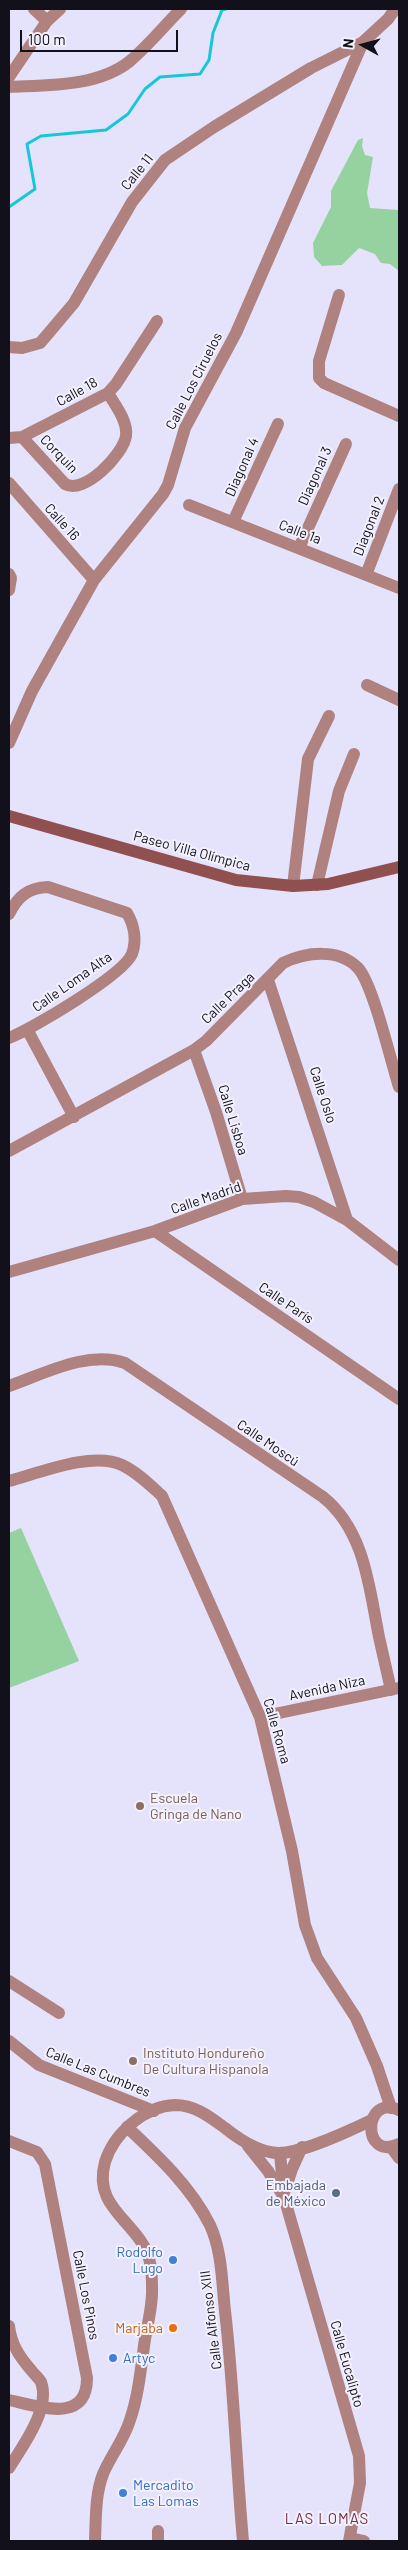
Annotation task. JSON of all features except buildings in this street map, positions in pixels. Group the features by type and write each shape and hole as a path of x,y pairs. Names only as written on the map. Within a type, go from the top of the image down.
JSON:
{"main road":[{"name":"Paseo Villa Olímpica","path":"9,816 236,880 293,886 317,885 386,872 399,867"}],"street":[{"path":"34,9 47,21"},
{"path":"9,76 47,21 60,9"},
{"path":"9,87 56,85 94,78 117,69 130,60 181,9"},
{"path":"363,42 394,13"},
{"name":"Calle 11","path":"9,347 22,348 40,343 74,303 132,202 165,160 214,127 311,68 363,42"},
{"name":"Calle Los Ciruelos","path":"10,735 94,580 163,494 168,484 185,428 236,332 363,42"},
{"path":"339,295 319,361 319,378 324,383 399,416"},
{"name":"Calle 18","path":"15,437 108,393 116,384 157,321"},
{"name":"Corquin","path":"15,437 65,484 71,487 78,486 110,464 121,452 126,434 125,423 108,393"},
{"name":"Diagonal 4","path":"233,522 278,424"},
{"name":"Diagonal 3","path":"299,548 346,444"},
{"name":"Calle 16","path":"9,483 94,580"},
{"name":"Diagonal 2","path":"366,575 399,489"},
{"name":"Calle 1a","path":"189,505 399,588"},
{"path":"9,574 11,578 9,590"},
{"path":"367,684 399,700"},
{"path":"293,886 308,759 329,716"},
{"path":"317,885 339,791 354,754"},
{"name":"Calle Loma Alta","path":"9,914 16,900 26,893 35,888 48,887 117,908 128,913 134,925 132,954 120,970 28,1031 9,1038"},
{"name":"Calle Praga","path":"9,1151 194,1050 268,980 283,963 297,956 318,954 347,960 359,969 371,991 399,1087"},
{"name":"Calle Oslo","path":"268,980 347,1220"},
{"name":"Calle Loma Alta","path":"28,1031 74,1117"},
{"name":"Calle Lisboa","path":"194,1050 216,1112 242,1199"},
{"name":"Calle Madrid","path":"9,1272 155,1232 242,1199 299,1197 314,1202 347,1220 399,1260"},
{"name":"Calle París","path":"155,1232 399,1399"},
{"name":"Calle Moscú","path":"9,1386 72,1364 104,1358 125,1363 323,1497 336,1508 355,1536 395,1689"},
{"name":"Calle Roma","path":"9,1481 77,1463 104,1460 122,1465 145,1480 162,1496 260,1717 292,1851 305,1925 317,1958 326,1974 341,1992 366,2038 395,2109"},
{"name":"Avenida Niza","path":"260,1717 395,1689"},
{"path":"9,1981 59,2012"},
{"name":"Calle Las Cumbres","path":"9,2041 38,2065 154,2111"},
{"path":"95,2541 97,2496 103,2475 121,2443 137,2395 152,2289 148,2254 142,2242 116,2214 109,2202 105,2188 105,2162 117,2138 127,2128 154,2111 174,2106 200,2110 245,2142 268,2152 280,2153 343,2134 372,2120"},
{"path":"374,2139 370,2127 372,2120 379,2111 395,2109"},
{"name":"Calle Alfonso XIII","path":"127,2128 169,2168 189,2192 210,2226 217,2246 232,2365 243,2541"},
{"path":"343,2134 374,2139 384,2146 395,2145 399,2158"},
{"name":"Calle Los Pinos","path":"9,2141 37,2152 45,2164 87,2378 87,2389 84,2398 77,2404 58,2409 41,2408 9,2400"},
{"path":"245,2142 268,2171 284,2197"},
{"path":"284,2197 289,2176 302,2147"},
{"name":"Calle Eucalipto","path":"280,2153 284,2197 359,2456 360,2484 350,2540"},
{"path":"9,2326 12,2344 19,2356 41,2382 41,2408 32,2432 9,2468"},
{"path":"350,2540 364,2541"}],"green space":[{"path":"363,138 362,146 365,155 373,157 367,193 370,208 399,210 399,271 390,264 381,263 375,254 359,248 342,265 322,266 314,257 313,243 331,207 331,191 358,140"},
{"path":"21,1528 79,1661 9,1688 9,1533"}],"waterway":[{"path":"9,207 35,189 27,144 41,136 106,130 128,114 145,89 160,77 200,74 209,60 213,33 222,10 226,9"}],"place":[{"name":"Escuela Gringa de Nano","path":"140,1806"},
{"name":"Instituto Hondureño De Cultura Hispanola","path":"133,2061"},
{"name":"Embajada de México","path":"336,2193"},
{"name":"Rodolfo Lugo","path":"173,2260"},
{"name":"Marjaba","path":"173,2328"},
{"name":"Artyc","path":"113,2358"},
{"name":"Mercadito Las Lomas","path":"123,2493"}],"district":[{"name":"LAS LOMAS","path":"327,2519"}]}
